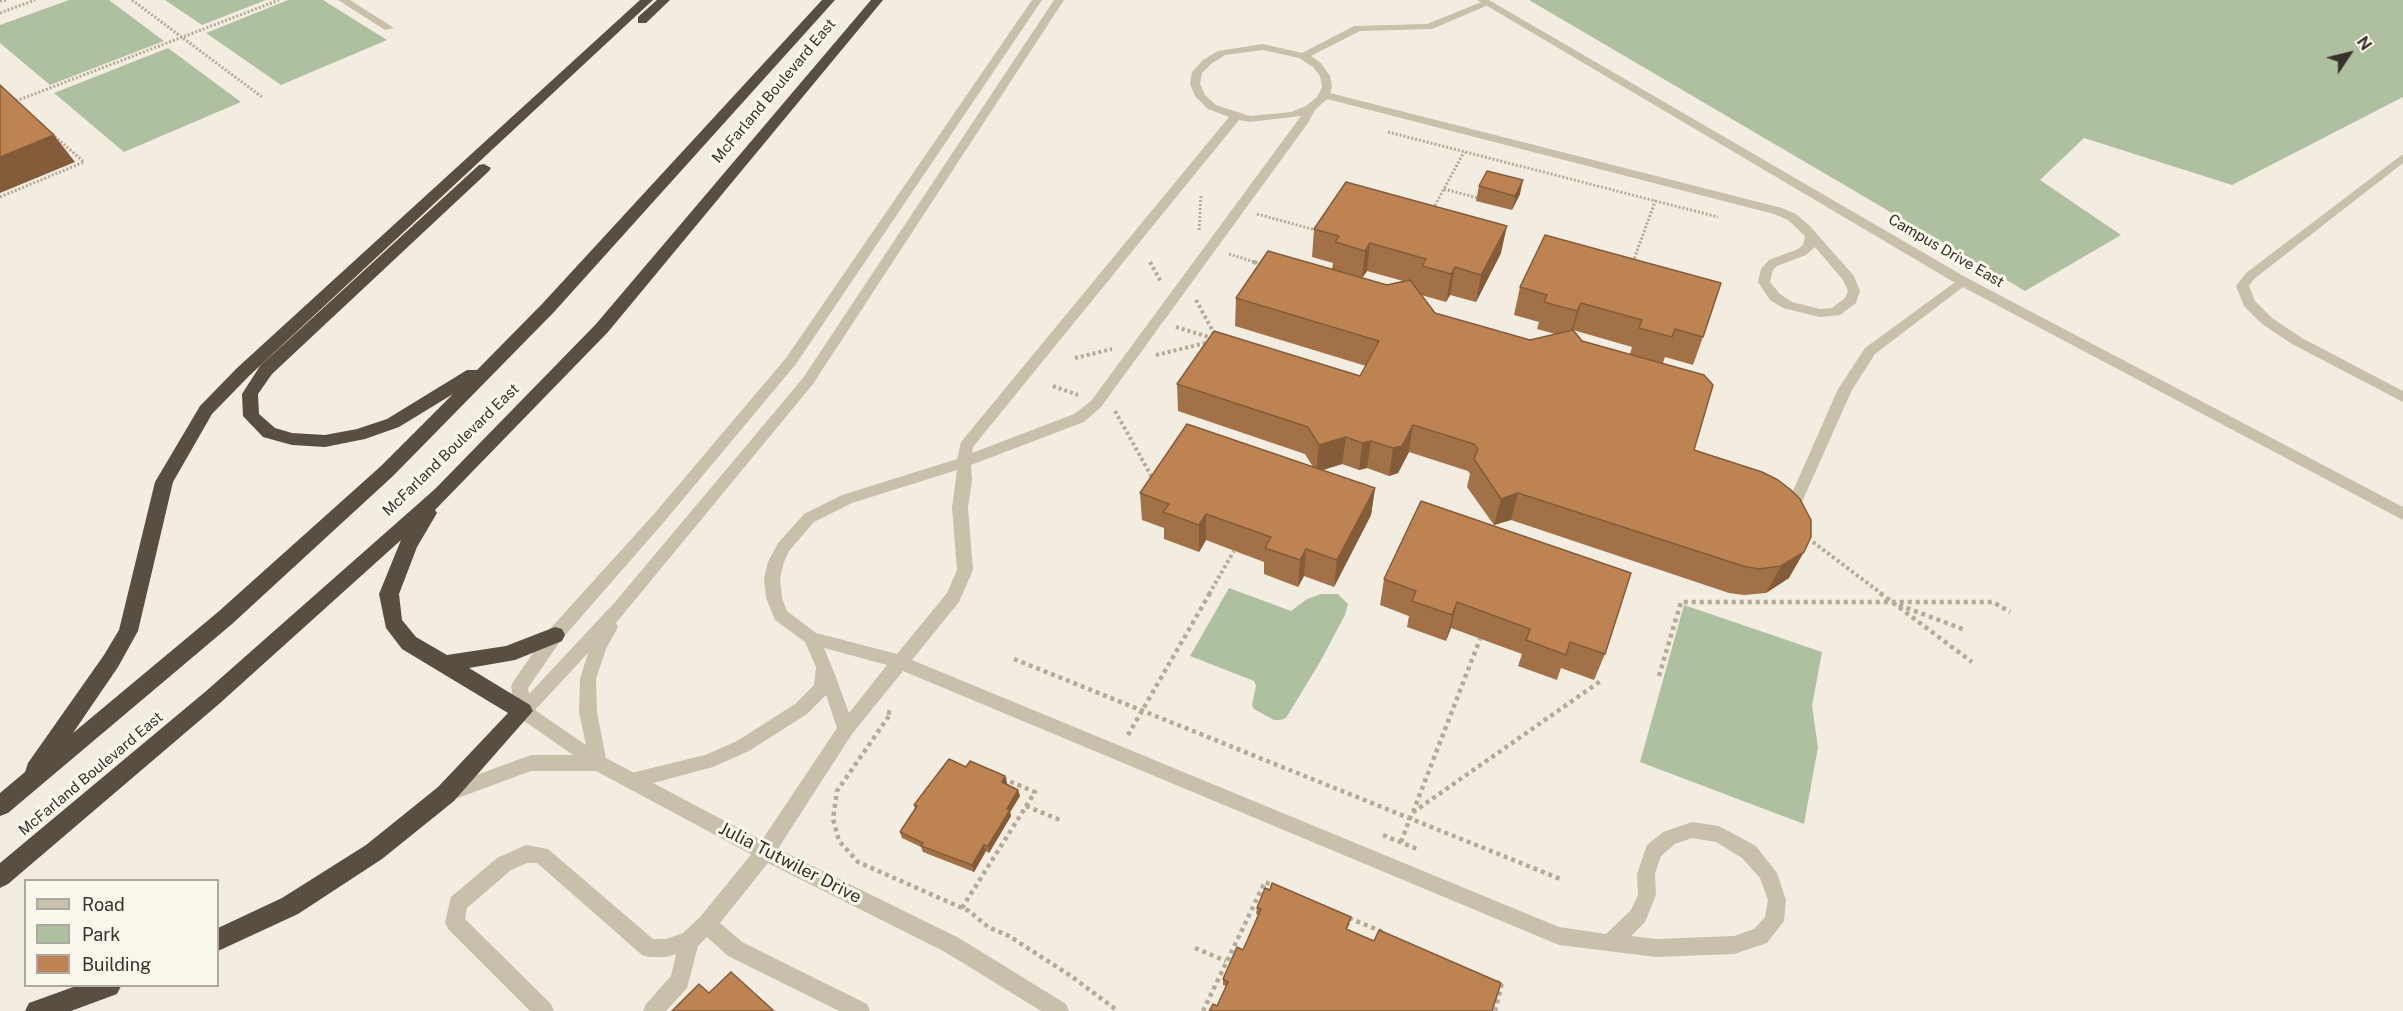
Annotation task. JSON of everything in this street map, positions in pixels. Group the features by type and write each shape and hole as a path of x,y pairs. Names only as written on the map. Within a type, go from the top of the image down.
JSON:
{"highway":[{"path":"21,790 111,661 128,631 164,482 206,410 243,372 647,0"},
{"path":"502,355 393,423 359,435 325,441 292,439 269,433 251,416 250,394 266,370 664,0"},
{"name":"McFarland Boulevard East","path":"0,806 225,618 387,471 502,355 829,0"},
{"name":"McFarland Boulevard East","path":"0,877 203,705 441,494 602,328 877,0"},
{"path":"219,940 290,906 374,852 446,794 523,711 409,643 393,622 389,594 408,544 441,494"},
{"path":"445,664 508,654 555,635"},
{"path":"37,1011 106,987"}],"street":[{"path":"343,0 389,28"},
{"path":"523,711 519,687 555,635 659,518 791,362 1037,0"},
{"path":"523,711 621,607 808,381 1059,0"},
{"path":"1303,56 1358,28 1428,27 1485,2"},
{"name":"Campus Drive East","path":"1485,2 1962,281 2403,514"},
{"path":"1310,108 1293,115 1272,119 1236,116 1212,107 1200,96 1195,84 1197,72 1207,62 1222,53 1263,47 1303,56 1317,65 1325,76 1327,87 1096,404 1079,418 964,462 824,508 796,530 776,562 772,578 774,598 782,615 811,638 900,662 1559,936 1610,944 1656,948 1734,945 1760,936 1774,921 1777,900 1768,873 1749,852 1719,834 1692,830 1669,838 1654,851 1646,874 1647,895 1638,915 1610,944"},
{"path":"1323,95 1778,211 1792,217 1824,248 1848,279 1854,291 1851,300 1835,312 1820,313 1788,305 1775,297 1764,282 1767,269 1773,263 1802,252 1809,246 1811,237"},
{"path":"544,1011 455,922 458,903 504,864 526,854 541,855 649,948 666,948 689,941 707,924 765,852 846,729 953,597 965,570 960,508 966,446 1236,116"},
{"path":"2403,157 2250,276 2242,286 2250,303 2267,321 2297,341 2403,397"},
{"path":"1796,500 1845,389 1870,351 1962,281"},
{"path":"446,794 531,763 598,763 588,712 588,679 598,648 621,607"},
{"path":"811,638 825,667 846,729"},
{"path":"631,781 700,765 743,746 801,709 822,688 825,667"},
{"name":"Julia Tutwiler Drive","path":"523,711 598,763 765,852 952,945 1008,977 1059,1011"},
{"path":"707,924 735,949 860,1011"},
{"path":"652,1011 680,981 689,941"}],"path":[{"path":"0,1 8,0"},
{"path":"0,13 34,0"},
{"path":"132,0 262,97"},
{"path":"16,101 279,0"},
{"path":"8,93 25,108"},
{"path":"0,197 84,162 50,131"},
{"path":"1388,132 1722,217"},
{"path":"1432,210 1464,152"},
{"path":"68,156 74,154"},
{"path":"1444,189 1478,198"},
{"path":"1198,238 1201,195"},
{"path":"1632,265 1655,201"},
{"path":"1256,214 1327,234"},
{"path":"1228,253 1267,266"},
{"path":"1149,262 1166,290"},
{"path":"1194,298 1218,340"},
{"path":"1174,326 1218,340"},
{"path":"1152,356 1218,340"},
{"path":"1075,358 1122,347"},
{"path":"1113,408 1150,478 1158,481"},
{"path":"1813,542 1972,662"},
{"path":"1128,735 1234,551"},
{"path":"1892,602 1965,630"},
{"path":"1659,676 1681,603 1993,602 2010,612"},
{"path":"1401,842 1480,639"},
{"path":"1014,659 1563,880"},
{"path":"1412,813 1602,680"},
{"path":"867,702 891,713 837,791 833,819 839,841 858,862 962,908 988,927 1009,936 1071,976 1118,1011"},
{"path":"962,908 1035,792 995,775"},
{"path":"1026,806 1060,820"},
{"path":"1383,835 1417,849"},
{"path":"1203,1011 1265,882 1286,891"},
{"path":"1340,914 1394,937"},
{"path":"1195,948 1226,962"},
{"path":"1491,979 1502,983 1495,1011"}],"green space":[{"path":"69,0 109,0 164,41 50,85 0,43 0,25"},
{"path":"165,0 266,0 202,25"},
{"path":"288,0 323,0 387,40 281,85 206,33"},
{"path":"1529,0 2403,0 2403,97 2232,185 2084,138 2040,180 2121,235 2025,291"},
{"path":"168,48 241,102 124,152 54,93"},
{"path":"1229,588 1291,611 1307,599 1321,594 1338,594 1348,604 1345,615 1320,662 1286,718 1274,720 1254,709 1252,705 1256,686 1254,681 1190,656"},
{"path":"1684,605 1822,652 1812,706 1818,747 1804,824 1640,762"}],"building":[{"path":"0,85 54,135 0,157"},
{"path":"1487,171 1523,180 1515,196 1479,186"},
{"path":"1346,182 1507,226 1481,275 1455,267 1451,274 1422,266 1426,259 1370,243 1365,251 1335,242 1339,236 1314,229"},
{"path":"1545,235 1721,283 1703,337 1675,329 1672,337 1639,328 1642,320 1581,303 1577,311 1544,302 1547,295 1520,287"},
{"path":"1268,251 1387,285 1410,280 1435,313 1530,340 1573,330 1582,341 1704,375 1713,385 1694,450 1762,472 1791,490 1800,499 1811,520 1811,537 1804,552 1781,566 1758,569 1743,566 1518,493 1501,499 1474,459 1478,449 1474,444 1413,425 1402,446 1393,448 1371,441 1362,443 1346,437 1319,445 1308,427 1177,384 1214,331 1360,376 1379,341 1236,298"},
{"path":"1187,424 1375,488 1337,560 1306,549 1300,560 1265,548 1271,537 1206,514 1199,525 1163,512 1169,504 1140,493"},
{"path":"1421,501 1631,573 1605,654 1570,642 1566,655 1526,640 1530,629 1457,602 1452,615 1412,601 1416,591 1384,579"},
{"path":"949,759 966,767 970,761 1005,776 1002,782 1018,790 1007,809 1010,810 988,846 984,845 972,865 921,846 923,843 900,832 917,806 914,805"},
{"path":"1272,883 1351,917 1346,929 1374,941 1379,930 1501,983 1492,1011 1209,1011 1213,1004 1217,1006 1228,982 1223,979 1237,947 1243,950 1261,909 1257,908 1265,888 1270,890"},
{"path":"731,972 774,1011 672,1011 699,984 709,993"}]}
